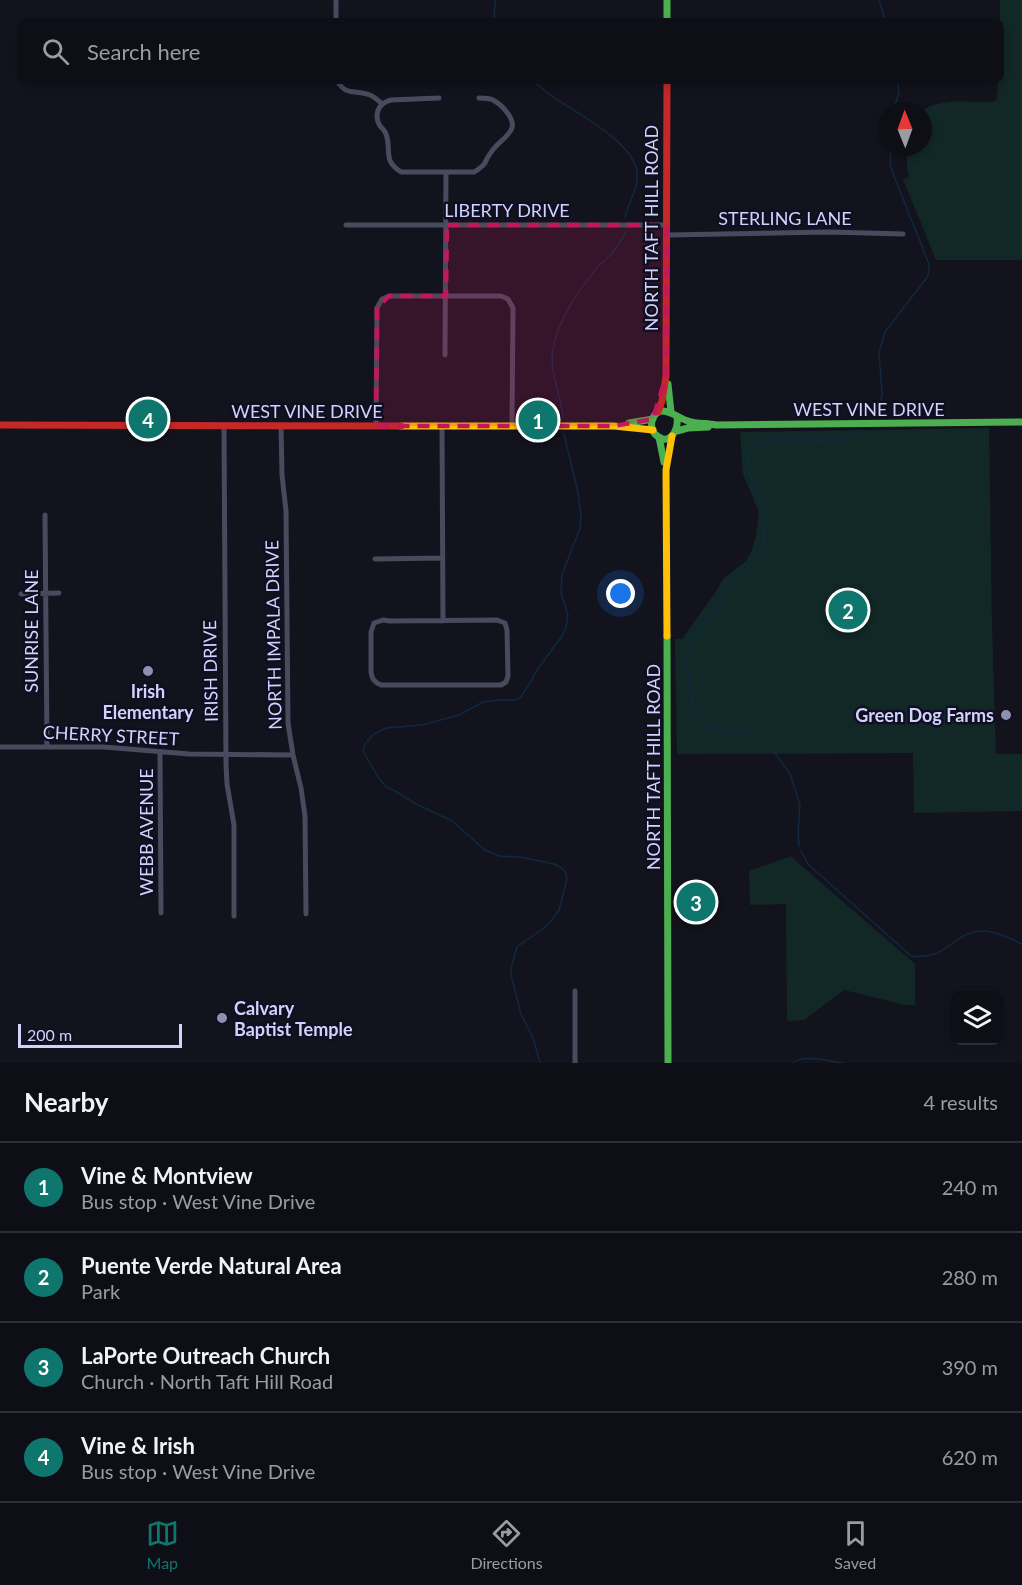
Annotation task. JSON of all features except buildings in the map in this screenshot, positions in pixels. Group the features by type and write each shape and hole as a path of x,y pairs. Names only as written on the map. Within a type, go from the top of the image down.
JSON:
{"main road":[{"path":"667,0 667,18"},
{"name":"NORTH TAFT HILL ROAD","path":"658,412 666,376 667,84"},
{"name":"NORTH TAFT HILL ROAD","path":"666,376 671,412"},
{"path":"659,437 651,425 658,412 671,412 677,418 678,424 674,433"},
{"name":"WEST VINE DRIVE","path":"677,418 688,422 716,425 1022,422"},
{"name":"WEST VINE DRIVE","path":"614,426 653,419"},
{"name":"WEST VINE DRIVE","path":"0,425 614,426 653,430"},
{"name":"WEST VINE DRIVE","path":"659,437 665,438 674,433 716,425"},
{"name":"NORTH TAFT HILL ROAD","path":"666,470 674,433"},
{"name":"NORTH TAFT HILL ROAD","path":"659,437 666,470 668,1063"}],"street":[{"path":"336,0 336,18"},
{"path":"340,84 352,92 373,95 382,104"},
{"path":"439,98 391,100 382,104 377,119 386,134 388,156 394,168 407,173 474,172 483,167 491,151 512,130 513,126 512,118 494,100 479,98"},
{"path":"445,356 446,172"},
{"name":"LIBERTY DRIVE","path":"346,225 667,225"},
{"name":"STERLING LANE","path":"667,235 829,232 903,234"},
{"path":"376,426 377,308 381,300 389,296 501,297 510,301 513,308 512,426"},
{"name":"IRISH DRIVE","path":"224,426 225,756 234,825 234,916"},
{"name":"NORTH IMPALA DRIVE","path":"281,426 282,475 286,511 288,723 292,755 301,788 305,816 306,914"},
{"path":"442,426 442,621"},
{"name":"SUNRISE LANE","path":"45,516 47,747"},
{"path":"375,559 442,558"},
{"path":"21,594 59,593"},
{"path":"383,620 442,621 497,620 505,623 508,676 506,682 501,685 381,685 372,678 371,632 374,623 383,620"},
{"name":"CHERRY STREET","path":"0,747 123,748 225,756 292,755"},
{"name":"WEBB AVENUE","path":"160,752 161,913"},
{"path":"575,991 575,1063"}],"highlighted area":[{"path":"447,225 667,225 666,376 653,419 614,426 376,426 377,308 389,296 446,296"}],"green space":[{"path":"1000,0 1022,0 1022,260 936,260 903,179 909,177 907,156 932,156 932,106 945,102 993,102 997,99 998,84 1004,84 1004,18 1000,18"},
{"path":"989,428 996,754 1022,754 1022,811 914,813 913,753 677,754 675,639 682,639 723,579 746,561 756,536 759,512 743,474 740,432"},
{"path":"792,856 915,964 915,1005 905,1005 844,990 804,1020 787,1021 786,904 750,905 749,871"}],"waterway":[{"path":"495,18 496,0"},
{"path":"879,0 885,18"},
{"path":"537,84 615,139 634,161 637,179 625,217"},
{"path":"896,102 899,93 898,84"},
{"path":"874,416 880,405 882,394 879,352 885,332 928,276 929,264 890,166 891,156"},
{"path":"563,418 552,367 556,335 581,289 614,251 626,231"},
{"path":"799,846 800,805 790,774 769,745 751,731 722,730 703,725 694,715 686,656 691,639 716,613 728,581 754,562 764,542 765,516 749,471 747,454 750,447 755,443 789,438 832,442 860,430"},
{"path":"540,1063 533,1038 521,1014 511,975 512,964 517,947 548,925 559,910 567,879 566,874 563,869 554,864 520,857 499,856 485,850 452,821 386,787 363,751 365,744 374,734 386,728 422,725 459,715 483,702 520,698 562,636 568,615 561,593 562,575 580,528 581,517 578,493 564,434"},
{"path":"801,851 808,864 911,956 935,954 964,936 977,931 996,933 1022,944"},
{"path":"793,1063 803,1059 842,1063"}],"traffic: fast":[{"path":"667,0 667,18"},
{"path":"668,384 671,412"},
{"path":"677,418 676,428 668,439 660,438 653,431 652,423 655,415 663,411 691,422 716,425 1022,422"},
{"path":"629,423 653,419"},
{"path":"677,431 708,427"},
{"path":"659,437 664,462"},
{"path":"667,636 668,1063"}],"traffic: slow":[{"path":"401,426 614,426 653,430"},
{"path":"667,636 666,470 672,436"}],"traffic: jam":[{"path":"658,412 666,376 667,84"},
{"path":"0,425 401,426"}],"place":[{"name":"Vine & Irish","path":"148,419"},
{"name":"Vine & Montview","path":"538,420"},
{"name":"Puente Verde Natural Area","path":"848,610"},
{"name":"Irish Elementary","path":"148,671"},
{"name":"Green Dog Farms","path":"1006,715"},
{"name":"LaPorte Outreach Church","path":"696,902"},
{"name":"Calvary Baptist Temple","path":"222,1018"}]}
